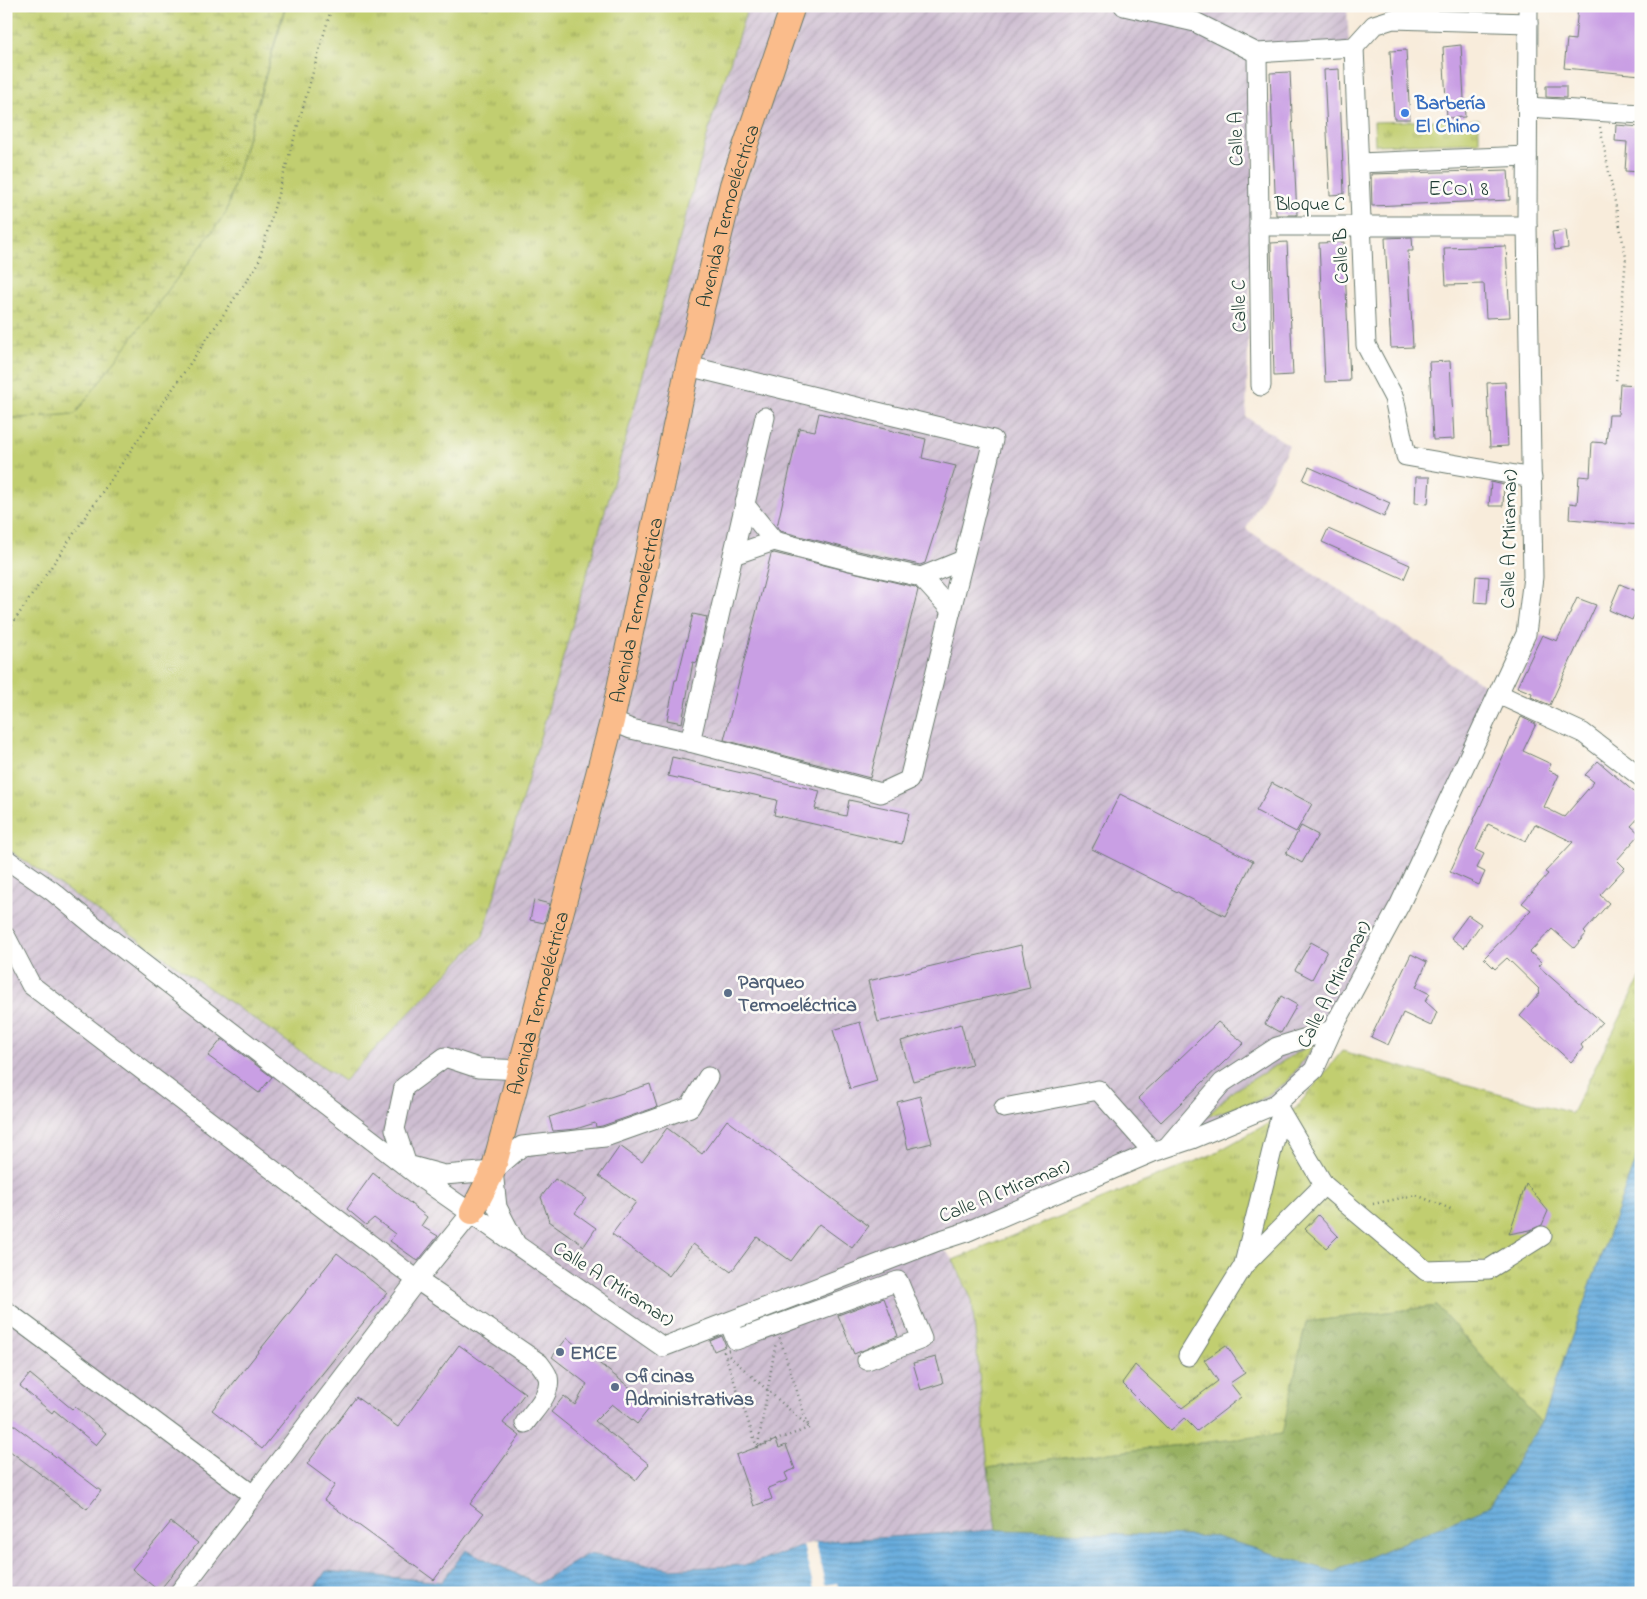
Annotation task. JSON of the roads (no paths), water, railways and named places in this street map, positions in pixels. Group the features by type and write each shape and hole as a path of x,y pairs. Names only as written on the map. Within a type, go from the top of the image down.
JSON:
{"main road":[{"name":"Avenida Termoeléctrica","path":"472,1212 493,1170 612,720 688,366 732,185 793,6"}],"street":[{"path":"1124,6 1195,22 1256,53 1354,47 1374,25 1394,19 1528,15"},
{"name":"Calle A (Miramar)","path":"6,859 52,891 103,933 407,1165 425,1181 663,1346 966,1232 1160,1150 1278,1109 1314,1070 1332,1030 1400,904 1526,634 1533,577 1527,156 1528,15"},
{"name":"Calle B","path":"1354,47 1366,345 1394,398 1406,456 1532,478"},
{"name":"Calle A","path":"1256,53 1259,226"},
{"path":"1527,107 1641,114"},
{"path":"1359,163 1527,156"},
{"name":"Bloque C","path":"1259,226 1528,226"},
{"name":"Calle C","path":"1259,226 1261,386"},
{"path":"612,720 632,729 690,742 881,793 909,780 993,440 688,366"},
{"path":"690,742 765,417"},
{"path":"744,505 774,541"},
{"path":"733,555 774,541 921,577 951,610"},
{"path":"921,577 963,560"},
{"path":"1498,694 1583,732 1641,777"},
{"path":"6,937 31,985 418,1280 539,1363 548,1376 548,1387 545,1395 525,1423"},
{"path":"1004,1108 1098,1090 1160,1150 1222,1083 1277,1047 1332,1030"},
{"path":"519,1070 478,1068 445,1057 404,1088 395,1129 407,1165 444,1175 493,1170 522,1146 605,1137 690,1107 708,1077"},
{"path":"1278,1109 1324,1185 1426,1271 1489,1269 1542,1236"},
{"path":"1244,1265 1278,1109"},
{"path":"493,1170 498,1207 516,1245"},
{"path":"1188,1356 1244,1265 1324,1185"},
{"path":"179,1593 472,1212"},
{"path":"729,1322 736,1340 898,1281 922,1339 867,1360"},
{"path":"6,1311 253,1495"}],"water":[{"path":"1641,1144 1641,1593 311,1593 326,1571 441,1582 466,1550 537,1584 588,1554 671,1569 747,1565 816,1542 996,1530 1216,1537 1334,1572 1490,1506 1541,1423"}],"place":[{"name":"Barbería El Chino","path":"1405,113"},
{"name":"Parqueo Termoeléctrica","path":"728,993"},
{"name":"EMCE","path":"560,1352"},
{"name":"Oficinas Administrativas","path":"615,1387"}],"district":[{"name":"ECOI 8","path":"1459,188"}]}
